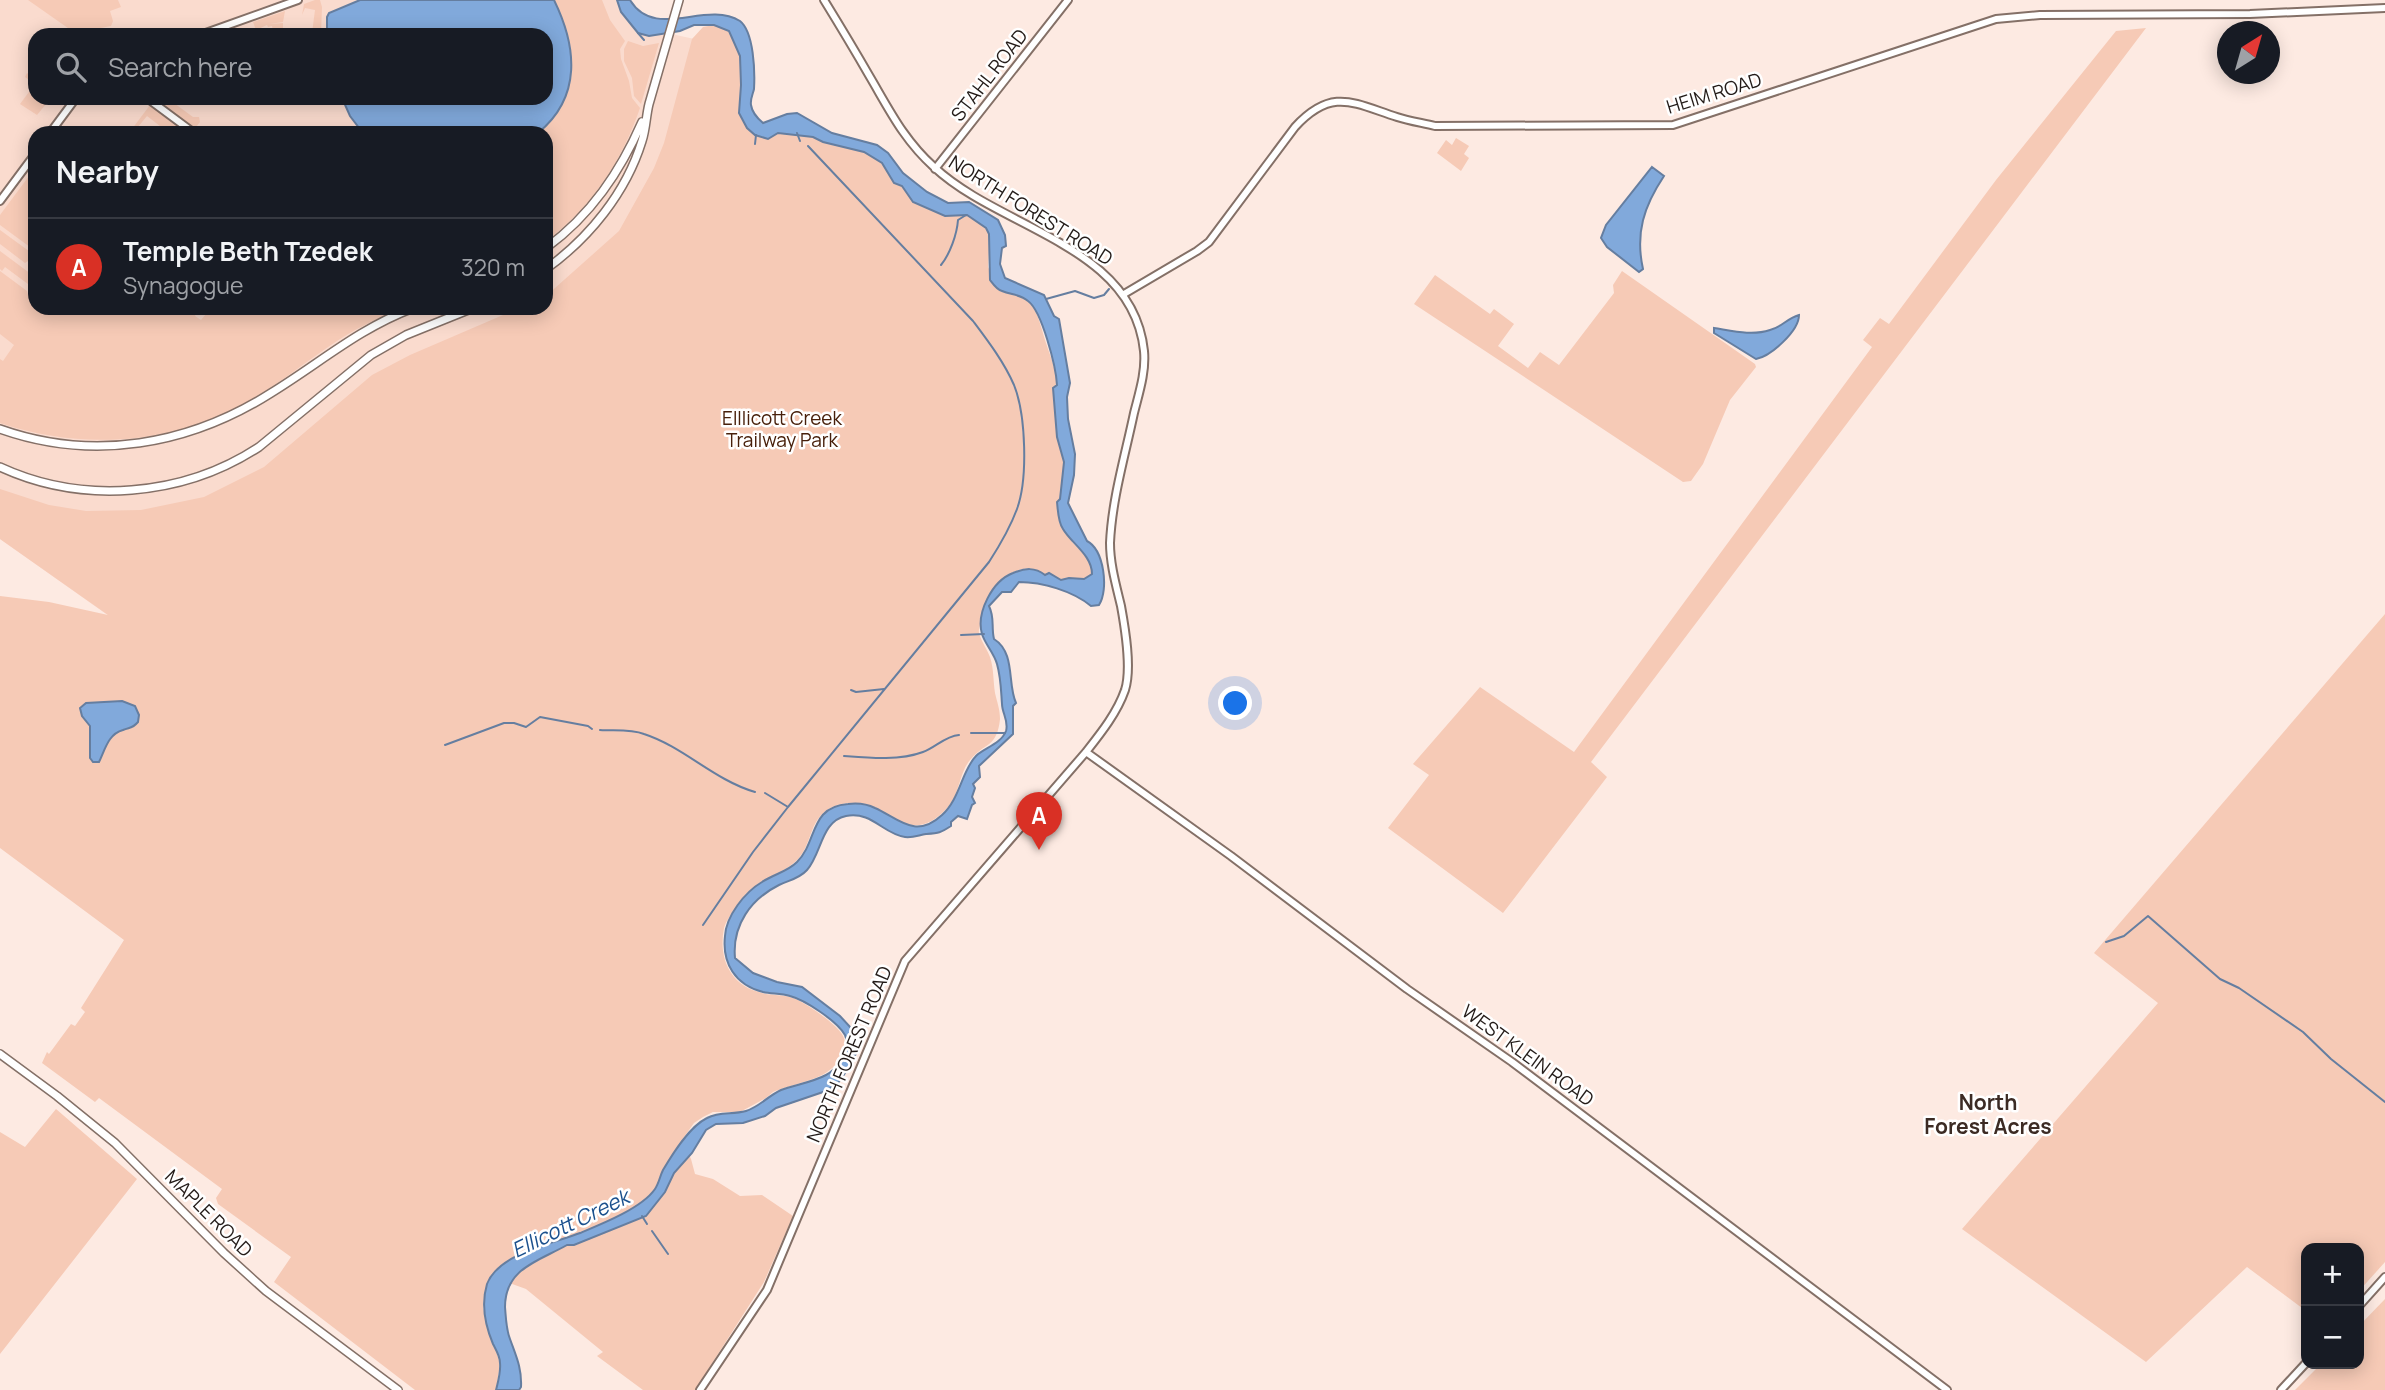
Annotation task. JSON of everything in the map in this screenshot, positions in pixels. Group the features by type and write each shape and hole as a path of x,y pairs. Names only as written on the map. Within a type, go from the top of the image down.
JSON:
{"main road":[{"path":"553,263 579,243 612,202 636,156 679,0"},
{"path":"553,242 576,223 608,187 633,144 648,108"},
{"path":"0,429 54,443 100,447 186,435 230,417 272,393 367,328 397,315"},
{"path":"0,467 36,481 80,489 140,490 188,480 243,457 259,447 351,370 389,344 456,315"},
{"name":"MAPLE ROAD","path":"0,1054 115,1143 266,1291 398,1390"}],"street":[{"path":"220,28 298,0"},
{"name":"NORTH FOREST ROAD","path":"700,1390 766,1290 905,961 1086,752 1108,723 1125,688 1127,661 1124,619 1111,562 1110,545 1113,511 1143,374 1144,354 1138,325 1124,294 1098,267 981,201 935,169 905,138 824,0"},
{"name":"STAHL ROAD","path":"935,169 1068,0"},
{"name":"HEIM ROAD","path":"1124,294 1209,242 1295,127 1306,115 1333,102 1360,103 1435,126 1673,125 1996,19 2040,15 2250,14 2385,8"},
{"path":"55,126 71,105"},
{"path":"156,105 185,126"},
{"path":"0,201 28,163"},
{"name":"WEST KLEIN ROAD","path":"1086,752 1407,989 1512,1062 1947,1390"},
{"path":"2364,1300 2385,1277"},
{"path":"2281,1390 2301,1368"}],"shaded area":[{"path":"0,0 626,0 653,30 699,40 658,223 174,662 0,539"}],"green space":[{"path":"28,0 118,0 121,7 110,11 113,21 111,26 68,28"},
{"path":"320,0 321,28 313,28 315,10 305,8 302,15 304,4"},
{"path":"554,0 602,0 610,20 625,41 620,49 621,59 632,98 640,108 624,146 603,182 577,214 553,235 553,126 545,126 562,104 571,71 562,17"},
{"path":"285,11 283,22 269,24 283,23 283,28 267,25 255,28 253,22"},
{"name":"Elllicott Creek Trailway Park","path":"714,25 729,29 740,55 740,104 743,116 747,126 755,133 768,138 778,133 813,136 823,142 864,152 882,163 894,183 902,186 913,202 945,216 967,215 987,229 990,235 988,267 1000,291 1021,297 1033,308 1053,364 1057,385 1053,389 1057,437 1064,461 1060,499 1057,502 1059,513 1072,542 1088,560 1092,574 1084,579 1058,580 1023,569 1000,581 991,591 985,603 979,631 992,666 1000,715 998,728 990,744 975,754 966,765 955,796 948,807 933,820 919,825 906,824 869,806 854,803 838,805 828,810 816,823 806,847 795,862 749,891 726,923 723,950 734,977 751,989 789,997 805,1004 840,1031 845,1046 838,1061 822,1075 773,1092 740,1112 713,1112 694,1123 682,1140 695,1174 713,1179 740,1196 762,1195 793,1216 764,1282 695,1390 643,1390 597,1356 603,1352 526,1289 493,1277 483,1308 500,1364 496,1390 415,1390 274,1282 291,1257 218,1204 216,1198 222,1189 99,1098 95,1102 42,1063 47,1052 49,1054 71,1024 75,1026 85,1012 81,1008 124,940 0,848 0,596 49,602 108,615 0,539 0,489 49,505 86,511 141,510 204,497 264,467 372,375 410,355 503,315 553,315 553,290 619,231 654,168 664,143 692,39 703,27"},
{"path":"2146,28 1591,762 1607,777 1503,913 1388,828 1429,775 1413,764 1480,687 1574,752 1872,347 1863,340 1880,318 1889,324 1996,180 2116,31"},
{"path":"628,41 643,46 659,43 641,104 634,96 632,78 624,61 624,49"},
{"path":"28,93 28,105 45,105 37,115 20,104"},
{"path":"150,105 180,126 160,126 147,116 139,126 134,126"},
{"path":"162,105 177,105 193,117 199,117 200,122 197,126 190,126"},
{"path":"1456,138 1469,146 1464,154 1469,158 1461,171 1437,153 1446,140 1452,145"},
{"path":"28,177 28,246 0,225 0,215"},
{"path":"0,230 28,250 28,261 25,263 0,244"},
{"path":"0,251 28,272 28,284 5,267 2,271"},
{"path":"0,271 27,291 28,315 195,315 201,320 205,315 386,315 348,334 242,405 184,428 123,439 61,437 0,423 0,359 3,361 14,345 0,334"},
{"path":"1622,271 1756,367 1730,400 1703,464 1691,481 1683,482 1414,304 1435,275 1490,314 1494,309 1514,324 1498,346 1528,368 1540,352 1559,365 1614,293 1613,285"},
{"path":"2385,614 2385,1262 2364,1285 2364,1243 2301,1243 2301,1307 2247,1267 2146,1362 1962,1229 2158,1003 2094,953"},
{"path":"56,1109 137,1179 0,1354 0,1132 25,1147"},
{"path":"2385,1299 2385,1390 2295,1390 2316,1369 2364,1369 2364,1321"}],"water":[{"path":"360,0 554,0 562,18 571,53 568,87 562,104 545,126 358,126 345,105 553,105 553,28 327,28 329,13"},
{"path":"617,0 630,0 640,12 653,18 712,15 740,21 745,26 753,53 752,108 763,123 797,113 832,133 877,145 888,153 903,173 927,192 948,203 969,202 998,220 1005,235 1006,246 1002,248 1000,264 1005,278 1044,295 1054,316 1059,319 1070,383 1067,397 1068,419 1075,454 1068,503 1087,541 1101,561 1104,590 1099,605 1091,606 1057,588 1019,582 1011,592 1002,592 989,606 994,639 1001,645 1008,660 1016,703 1013,706 1013,734 979,766 980,777 973,784 975,788 972,797 975,803 967,819 958,816 951,822 951,826 942,831 908,837 890,832 863,817 855,815 838,819 831,824 807,870 769,891 745,914 737,935 735,958 753,973 802,987 840,1016 856,1038 858,1049 850,1066 838,1083 826,1091 776,1108 765,1116 743,1123 716,1124 706,1130 646,1216 574,1245 567,1245 535,1261 517,1274 507,1294 505,1307 508,1331 520,1368 521,1387 519,1390 496,1390 500,1360 488,1329 484,1307 487,1284 493,1273 514,1257 599,1225 641,1203 655,1189 663,1170 682,1141 700,1122 717,1115 746,1111 781,1090 828,1074 841,1061 847,1045 846,1038 841,1029 828,1018 796,998 753,989 732,972 726,955 726,928 743,898 756,886 797,862 804,854 820,818 835,806 862,804 907,825 915,826 923,826 942,815 953,801 971,762 1006,731 998,669 983,638 981,626 981,617 992,590 1005,577 1026,569 1045,575 1049,573 1061,580 1084,579 1092,574 1089,561 1059,520 1057,502 1060,499 1064,462 1057,437 1053,388 1057,385 1051,353 1038,316 1028,301 1000,290 990,280 989,234 986,228 967,215 945,216 913,202 902,186 894,183 882,163 864,152 813,137 778,133 768,139 755,135 747,128 739,113 740,56 729,31 714,25 694,25 680,31 649,36 638,33 621,12"},
{"path":"1652,167 1664,176 1651,198 1643,220 1640,244 1643,269 1639,272 1607,247 1601,238 1606,225"},
{"path":"1799,315 1794,328 1783,342 1756,359 1714,333 1714,328 1763,332"},
{"path":"122,701 135,706 139,715 138,722 114,735 99,762 93,762 90,758 90,726 82,716 80,708 86,703"}],"waterway":[{"path":"638,33 644,40"},
{"path":"797,133 800,141"},
{"path":"755,144 756,135"},
{"path":"703,925 788,807 989,562 1014,516 1021,496 1024,464 1021,413 1014,385 1001,360 973,321 808,146"},
{"path":"941,265 953,244 958,220 966,215"},
{"path":"1046,299 1075,291 1094,298 1104,295 1109,289"},
{"path":"961,635 984,634"},
{"path":"851,690 856,692 884,689"},
{"path":"445,745 504,723 526,727 540,717 592,729"},
{"path":"600,730 644,734 672,747 726,780 755,792"},
{"path":"971,733 1005,733"},
{"path":"844,756 904,757 923,752 959,735"},
{"path":"765,793 788,807"},
{"path":"2106,942 2124,936 2148,916 2220,979 2239,988 2303,1032 2331,1059 2385,1102"},
{"path":"642,1216 647,1224"},
{"path":"652,1231 668,1254"}],"place":[{"name":"Temple Beth Tzedek","path":"1039,850"}],"district":[{"name":"North Forest Acres","path":"1988,1114"}],"water label":[{"name":"Ellicott Creek","path":"570,1223"}]}
